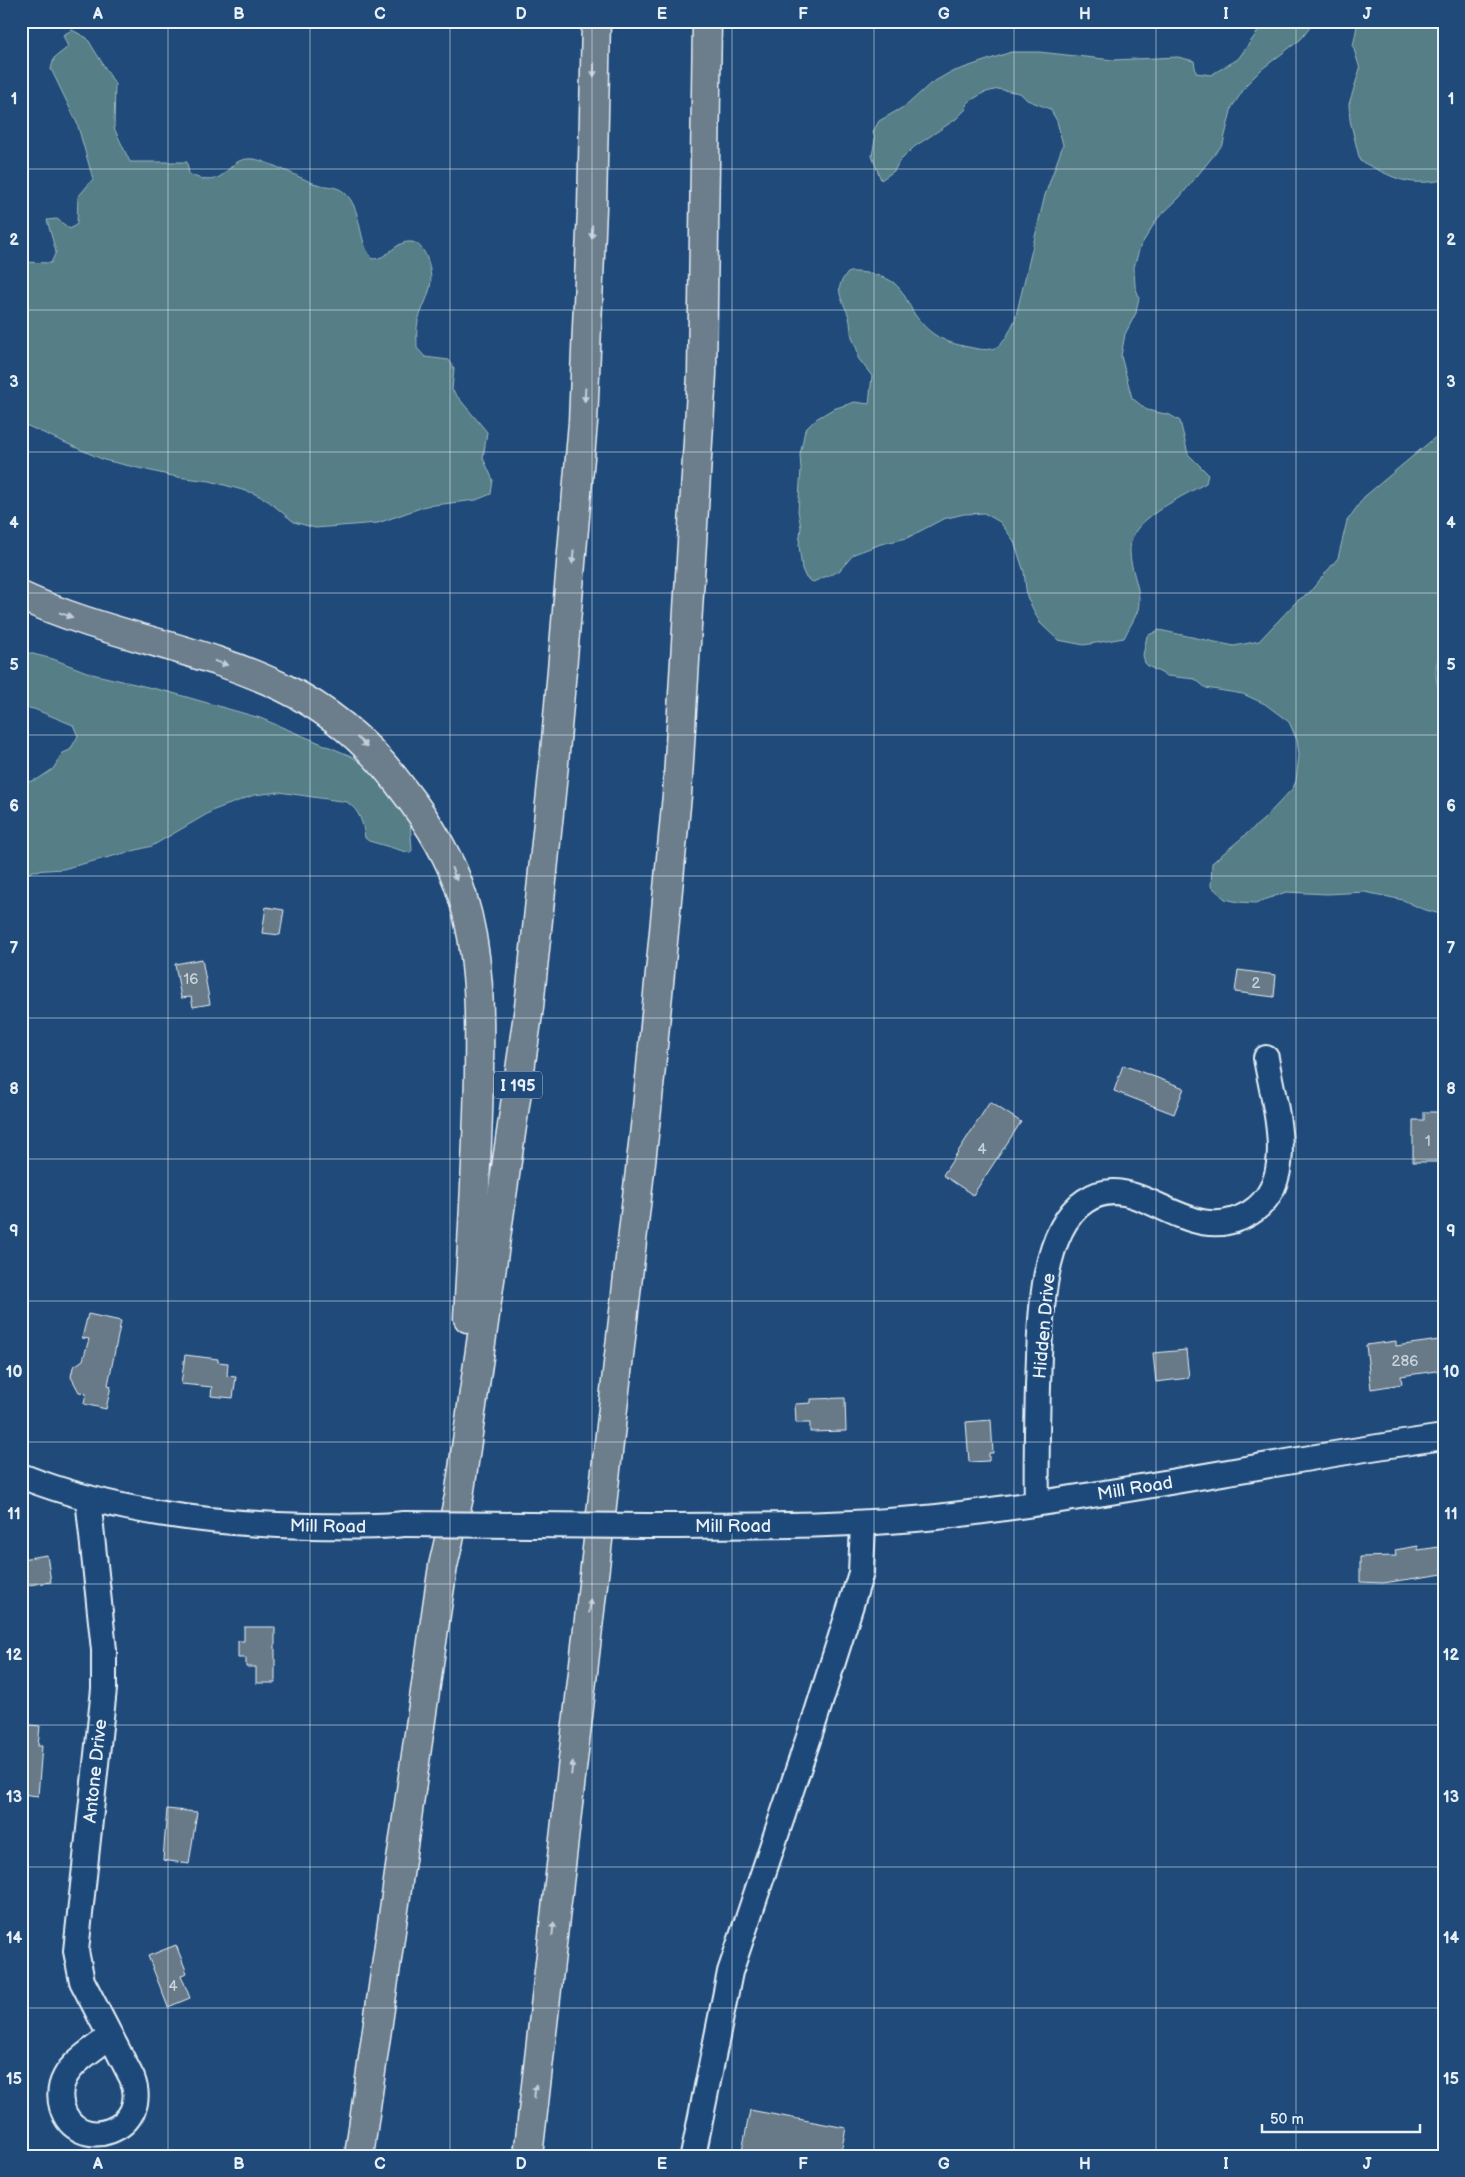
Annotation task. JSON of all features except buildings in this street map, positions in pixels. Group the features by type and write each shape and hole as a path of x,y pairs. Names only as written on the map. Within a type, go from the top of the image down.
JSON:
{"highway":[{"name":"I 195","path":"359,2156 443,1566 459,1497 529,1007 555,755 585,395 596,21"},
{"path":"528,2156 647,1109 676,804 701,384 707,21"},
{"path":"21,596 102,627 239,669 307,700 348,730 389,770 423,816 452,868 462,895 475,953 479,1020 476,1168 459,1497"}],"street":[{"name":"Hidden Drive","path":"1036,1503 1041,1315 1050,1262 1064,1225 1085,1200 1100,1194 1130,1194 1202,1224 1218,1225 1233,1221 1255,1210 1274,1187 1280,1159 1266,1058"},
{"name":"Mill Road","path":"21,1476 88,1498 146,1511 207,1521 380,1527 404,1524 793,1526 863,1524 1036,1503 1444,1436"},
{"name":"Antone Drive","path":"88,1498 104,1650 104,1689 76,1950 82,1981 110,2036"},
{"path":"693,2156 730,1972 811,1732 861,1573 863,1524"}],"green space":[{"path":"1270,21 1315,21 1301,39 1262,69 1248,83 1232,107 1223,144 1179,198 1157,219 1140,247 1134,267 1135,286 1139,297 1136,313 1125,334 1121,356 1132,398 1147,410 1170,415 1180,421 1188,454 1208,474 1206,483 1156,512 1134,534 1130,553 1139,600 1137,613 1124,638 1084,645 1058,640 1040,623 1027,597 1024,572 1014,541 1000,522 984,513 964,514 943,519 907,538 881,544 854,554 839,571 813,582 806,578 802,569 799,545 801,527 798,511 800,455 805,430 816,419 833,409 855,402 869,404 872,376 858,358 851,334 849,317 840,294 844,278 849,272 854,272 872,274 890,280 903,294 921,323 934,334 964,346 982,349 996,348 1004,340 1015,320 1045,195 1063,145 1057,121 1050,109 1027,100 1020,93 998,89 983,93 967,103 966,109 956,119 914,147 899,162 894,171 881,180 872,156 875,139 873,132 879,121 907,105 930,84 949,73 1011,52 1039,52 1113,60 1178,57 1194,61 1196,73 1211,75 1238,59 1259,30"},
{"path":"1358,21 1444,21 1444,180 1418,182 1399,179 1360,161 1350,120 1349,104 1360,69 1353,46"},
{"path":"72,30 87,38 115,84 114,128 130,162 187,162 189,174 202,179 212,180 225,173 236,163 243,160 258,160 313,183 342,190 355,208 364,243 372,259 383,256 406,242 417,244 422,249 430,269 431,283 418,321 417,348 425,357 449,360 454,368 452,390 487,432 483,458 493,480 491,494 476,500 426,506 378,523 315,528 294,522 267,500 253,493 210,481 177,477 104,460 21,423 21,262 51,263 56,252 47,220 57,219 70,229 77,224 78,197 93,179 77,123 51,69 54,58 68,47 63,35"},
{"path":"1444,430 1444,649 1437,661 1436,675 1444,703 1444,915 1422,909 1403,900 1365,892 1327,894 1286,892 1256,903 1225,899 1211,886 1212,863 1263,820 1293,788 1296,781 1299,755 1297,740 1289,722 1265,704 1243,694 1206,688 1195,679 1167,676 1148,666 1143,655 1147,636 1159,630 1234,646 1259,641 1297,601 1309,593 1338,558 1347,521 1364,497"},
{"path":"21,651 53,659 92,674 169,692 260,718 351,756 395,786 409,807 412,850 410,853 369,841 365,838 358,813 347,802 279,792 254,795 214,810 152,846 63,869 33,871 21,877 21,784 38,779 53,769 63,753 70,750 78,736 73,725 34,709 21,707"}]}
